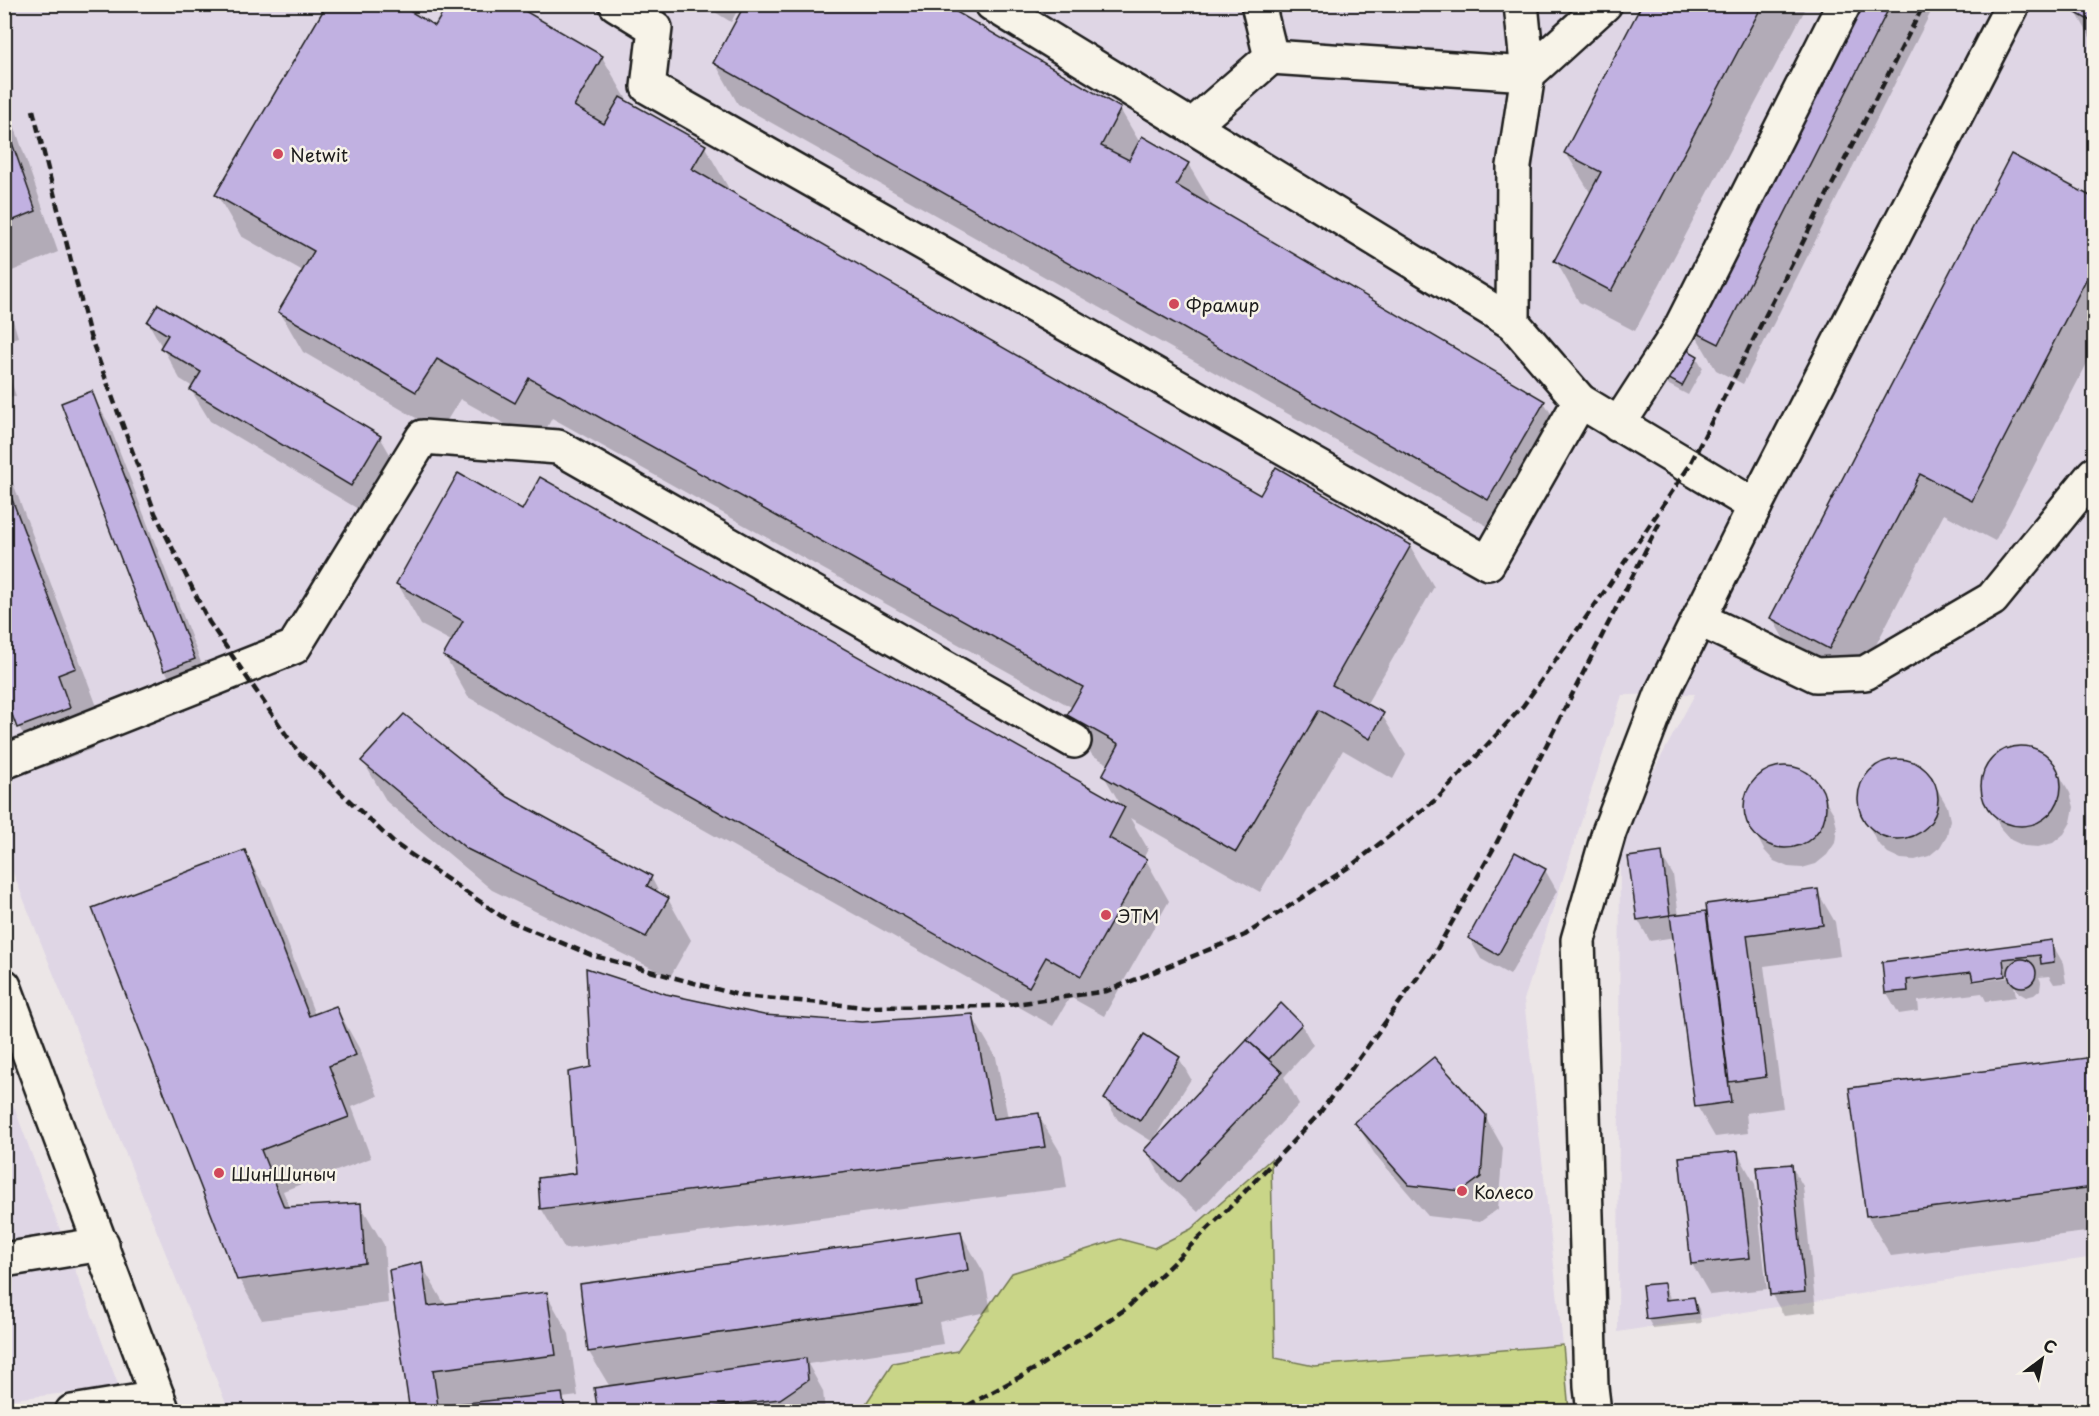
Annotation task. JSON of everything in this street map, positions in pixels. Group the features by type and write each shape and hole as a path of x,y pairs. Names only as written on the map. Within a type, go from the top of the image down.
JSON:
{"street":[{"path":"616,4 655,28 648,87 1488,563 1580,401"},
{"path":"992,4 1512,322 1580,401 1755,506"},
{"path":"1258,4 1271,57"},
{"path":"1512,322 1514,166 1528,74 1521,4"},
{"path":"1192,126 1271,57 1528,74 1605,4"},
{"path":"1618,425 1679,331 1844,4"},
{"path":"1594,1412 1591,1387 1578,940 1609,832 1663,691 1755,506 2013,4"},
{"path":"4,762 294,647 423,437 558,447 1074,741"},
{"path":"1699,619 1816,675 1865,673 1992,599 2094,474"},
{"path":"4,986 102,1244 160,1405 72,1412"},
{"path":"4,1260 102,1244"}],"shaded area":[{"path":"5,5 2094,5 2094,1257 1618,1332 1620,833 1695,694 1622,695 1524,1000 1563,1345 1314,1366 1275,1359 1270,1160 1191,1229 1154,1248 1120,1239 1012,1273 957,1351 893,1363 861,1411 229,1411 5,853"},
{"path":"5,1083 119,1387 5,1400"}],"green space":[{"path":"1271,1159 1275,1358 1314,1366 1563,1345 1569,1411 861,1411 893,1363 957,1351 1012,1273 1120,1239 1154,1248 1191,1229"}],"building":[{"path":"327,4 398,4 435,26 448,4 513,4 603,56 574,106 604,124 620,97 706,145 692,169 1260,495 1276,467 1411,545 1332,685 1384,713 1370,739 1319,710 1236,852 1102,776 1119,744 1067,715 1083,687 529,378 515,403 437,359 416,392 278,312 314,251 215,195"},
{"path":"745,4 943,4 1121,108 1101,146 1129,160 1142,136 1189,163 1176,185 1545,401 1488,500 713,63"},
{"path":"1642,4 1763,4 1611,291 1554,261 1601,172 1564,153"},
{"path":"1855,4 1891,4 1719,344 1691,330"},
{"path":"2078,4 2094,4 2094,23 2074,12"},
{"path":"4,120 36,211 4,224"},
{"path":"2011,154 2094,198 2094,264 1972,501 1920,474 1829,649 1770,618"},
{"path":"158,304 381,436 351,486 190,390 201,372 160,348 168,335 147,322"},
{"path":"1679,345 1698,356 1682,386 1662,375"},
{"path":"92,391 195,659 164,671 61,403"},
{"path":"458,473 522,510 540,477 1125,807 1109,838 1147,859 1081,976 1046,957 1029,987 443,656 463,621 396,584"},
{"path":"4,478 76,668 58,675 70,708 17,728 4,693"},
{"path":"404,714 508,797 652,876 647,886 669,898 646,937 467,849 361,761"},
{"path":"2013,746 2029,746 2050,757 2061,778 2061,794 2050,815 2029,826 2013,826 1999,820 1987,808 1981,794 1981,778 1987,764 1999,752"},
{"path":"1890,759 1906,759 1927,770 1938,791 1938,807 1927,828 1906,839 1890,839 1876,833 1864,821 1858,807 1858,791 1864,777 1876,765"},
{"path":"1785,766 1808,773 1814,778 1819,784 1826,807 1819,830 1814,836 1808,841 1785,848 1762,841 1756,836 1751,830 1744,807 1751,784 1756,778 1762,773"},
{"path":"245,850 309,1016 336,1006 356,1055 329,1066 349,1117 261,1150 284,1207 361,1203 365,1263 237,1280 92,908"},
{"path":"1515,852 1546,869 1498,955 1468,938"},
{"path":"1662,852 1670,915 1637,920 1628,857"},
{"path":"1818,889 1823,925 1747,935 1766,1077 1729,1082 1706,904"},
{"path":"1706,911 1731,1102 1695,1107 1670,915"},
{"path":"2052,940 2054,962 2041,964 2040,955 2003,959 2005,976 1973,981 1971,972 1907,980 1908,991 1885,993 1882,962"},
{"path":"2022,959 2032,963 2036,973 2032,983 2022,987 2012,983 2008,973 2012,963"},
{"path":"586,968 666,994 764,1015 862,1022 973,1014 993,1119 1039,1113 1045,1147 540,1209 538,1178 576,1173 568,1072 591,1067"},
{"path":"1281,1003 1302,1024 1269,1059 1247,1040"},
{"path":"1144,1034 1180,1057 1140,1121 1104,1099"},
{"path":"1247,1040 1282,1072 1179,1182 1144,1150"},
{"path":"1434,1057 1486,1115 1481,1177 1462,1191 1409,1185 1354,1122"},
{"path":"2094,1057 2094,1187 1866,1216 1849,1088"},
{"path":"1738,1151 1750,1258 1691,1264 1679,1157"},
{"path":"1792,1164 1805,1292 1770,1295 1757,1167"},
{"path":"961,1231 968,1270 917,1281 921,1304 588,1352 580,1284"},
{"path":"422,1262 428,1306 547,1292 556,1355 433,1370 438,1406 562,1393 565,1412 410,1412 389,1270"},
{"path":"1664,1283 1666,1300 1694,1297 1697,1313 1646,1319 1642,1285"},
{"path":"806,1358 808,1380 780,1399 669,1412 598,1412 594,1388"}],"railway":[{"path":"1685,474 1924,4"},
{"path":"33,110 90,336 155,513 209,622 298,752 394,843 507,920 591,955 742,996 866,1007 1001,1006 1107,991 1245,935 1352,865 1438,798 1523,706 1607,588 1688,468"},
{"path":"956,1412 1038,1367 1127,1308 1231,1206 1319,1114 1433,956 1496,844 1660,522"}],"place":[{"name":"Netwit","path":"278,154"},
{"name":"Фрамир","path":"1174,304"},
{"name":"ЭТМ","path":"1106,915"},
{"name":"ШинШиныч","path":"219,1173"},
{"name":"Колесо","path":"1462,1191"}]}
